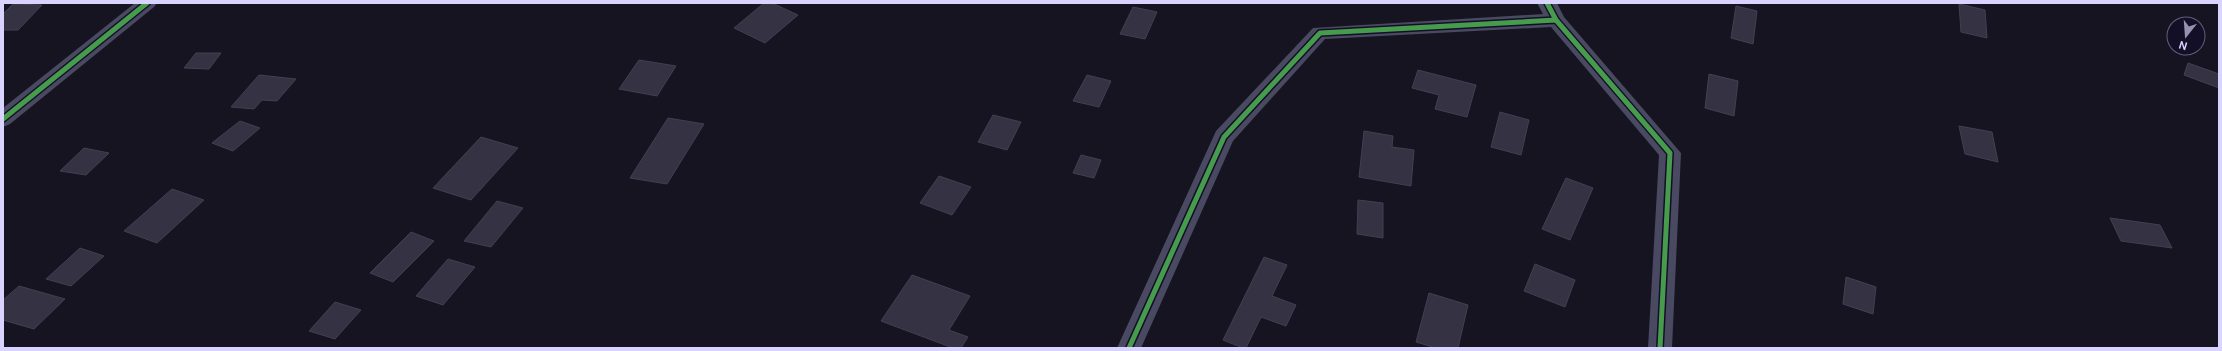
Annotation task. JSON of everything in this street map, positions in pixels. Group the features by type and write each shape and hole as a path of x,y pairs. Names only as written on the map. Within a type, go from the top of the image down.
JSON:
{"street":[{"path":"3,119 147,3"},
{"path":"1129,348 1224,137 1320,33 1552,12 1670,153 1660,348"}],"building":[{"path":"764,3 772,3 798,15 765,43 734,28"},
{"path":"13,4 42,5 18,30 3,30 3,14"},
{"path":"1959,4 1985,10 1987,38 1961,32"},
{"path":"1736,6 1757,11 1753,44 1731,38"},
{"path":"1133,7 1157,12 1145,39 1120,34"},
{"path":"196,53 221,53 209,69 184,68"},
{"path":"639,60 676,66 657,96 619,89"},
{"path":"2188,63 2219,74 2219,88 2184,75"},
{"path":"1418,70 1476,85 1467,117 1435,109 1439,95 1412,88"},
{"path":"1709,74 1738,81 1734,116 1705,108"},
{"path":"259,75 296,79 277,101 262,100 254,109 231,107"},
{"path":"1087,75 1111,81 1099,107 1073,101"},
{"path":"1500,112 1529,120 1521,155 1491,147"},
{"path":"993,115 1021,122 1007,150 978,142"},
{"path":"668,118 704,124 667,184 630,178"},
{"path":"240,121 260,128 233,151 212,143"},
{"path":"1959,126 1992,132 1998,162 1965,154"},
{"path":"1364,131 1393,136 1392,147 1414,150 1411,186 1359,177"},
{"path":"481,137 518,148 471,200 433,188"},
{"path":"84,148 109,153 86,175 60,171"},
{"path":"1081,155 1101,160 1094,178 1073,173"},
{"path":"939,176 971,187 952,215 920,203"},
{"path":"1566,178 1593,188 1570,240 1542,229"},
{"path":"172,189 204,200 157,243 124,231"},
{"path":"1358,200 1383,203 1383,238 1357,234"},
{"path":"497,201 523,208 491,247 464,241"},
{"path":"2110,218 2160,225 2172,248 2121,241"},
{"path":"411,232 434,241 393,282 370,273"},
{"path":"80,248 104,256 71,286 46,279"},
{"path":"1264,257 1287,265 1272,296 1296,305 1286,326 1261,317 1246,348 1243,348 1223,340"},
{"path":"448,259 475,267 443,305 416,296"},
{"path":"1535,264 1575,280 1565,307 1524,291"},
{"path":"912,275 970,296 949,330 968,337 961,348 953,348 881,321"},
{"path":"1846,277 1876,287 1873,314 1843,304"},
{"path":"19,286 65,299 34,329 3,320 3,300"},
{"path":"1429,293 1468,305 1458,348 1436,348 1416,342"},
{"path":"335,302 361,310 335,339 309,331"}],"cycle path":[{"path":"3,119 147,3"},
{"path":"1547,3 1556,20 1670,153 1660,348"},
{"path":"1129,348 1224,137 1320,33 1556,20"}]}
